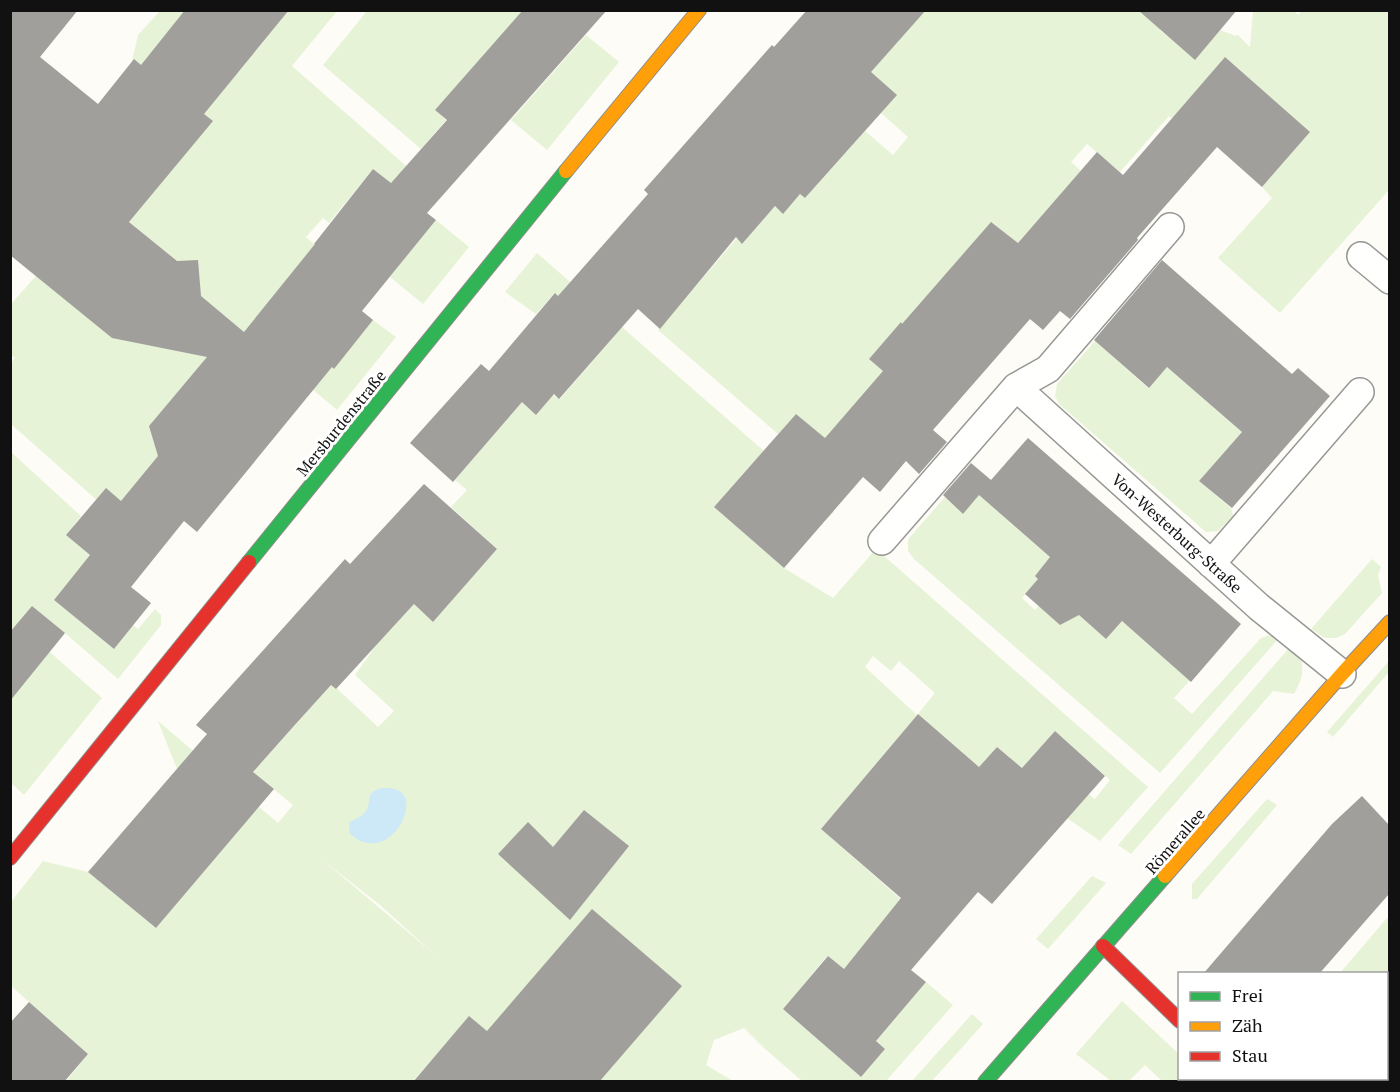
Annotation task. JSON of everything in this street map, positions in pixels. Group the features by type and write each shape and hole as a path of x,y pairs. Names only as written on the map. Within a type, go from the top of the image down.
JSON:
{"street":[{"name":"Mersburdenstraße","path":"10,858 521,226 699,10"},
{"name":"Römerallee","path":"985,1082 1389,622"},
{"path":"1103,946 1178,1020"}],"lane":[{"path":"882,541 1016,387 1048,369 1170,227"},
{"path":"1361,256 1389,280"},
{"name":"Von-Westerburg-Straße","path":"1016,387 1259,607 1342,674"},
{"path":"1211,564 1360,392"}],"green space":[{"path":"1302,10 1389,11 1389,190 1280,313 1218,258 1272,198 1262,187 1310,132 1186,131 1169,116 1120,172 1087,144 1071,162 1081,171 1018,243 992,223 915,334 901,323 869,359 884,371 825,439 796,414 778,434 658,330 737,238 743,243 775,206 783,213 800,194 805,198 865,131 893,155 908,137 881,113 869,74 900,11 1173,11 1160,30 1195,59 1220,30 1238,35 1250,47 1253,11 1294,11 1298,15"},
{"path":"160,11 185,11 176,23 238,73 288,11 337,11 292,66 412,171 396,188 373,169 329,223 323,218 306,237 315,245 296,338 334,368 373,320 396,337 337,410 219,311 227,348 180,389 149,426 169,443 118,519 11,424 11,363 15,358 11,355 11,304 36,276 158,246 101,198 138,35"},
{"path":"367,11 523,11 436,110 446,120 421,149 323,65"},
{"path":"586,35 619,62 547,150 511,120"},
{"path":"436,220 469,247 423,304 390,277"},
{"path":"537,253 834,512 826,520 756,459 714,507 784,568 833,598 876,549 1148,787 1100,841 1067,818 1088,794 1095,799 1110,780 1055,731 1022,768 997,747 979,767 918,714 935,693 899,661 891,671 873,656 865,667 917,715 821,829 902,900 844,969 827,956 783,1009 861,1077 885,1049 876,1041 926,982 953,1005 886,1081 802,1081 744,1028 714,1040 706,1065 733,1081 545,1081 469,1017 413,1081 66,1081 88,1054 11,986 11,902 43,861 88,872 156,928 242,826 177,769 158,721 278,823 293,805 253,772 332,684 378,727 394,711 355,675 377,644 414,604 433,622 497,549 451,507 467,490 455,480 522,402 553,395 560,399 610,341 555,293 536,314 505,292","holes":["324,861 380,905 434,954"]},
{"path":"1103,332 1120,348 1113,357 1148,388 1167,367 1242,432 1199,481 1231,508 1233,516 1218,531 1206,532 1059,404 1055,396 1057,384"},
{"path":"11,452 81,516 66,535 96,560 54,600 114,649 133,625 138,629 155,609 161,615 161,625 118,679 65,633 18,624 102,698 24,795 11,783"},
{"path":"978,494 1050,557 1038,579 1022,598 1035,610 1039,606 1071,608 1106,639 1122,621 1190,680 1174,698 1192,714 1261,638 1272,634 1279,638 1160,773 914,559 908,551 910,537 945,497 963,514"},
{"path":"1372,559 1381,567 1378,575 1382,593 1345,634 1336,638 1325,638 1311,629"},
{"path":"1289,648 1301,657 1302,663 1302,676 1294,694 1273,691 1131,854 1118,845"},
{"path":"1389,661 1389,672 1333,737 1327,732"},
{"path":"1267,799 1277,805 1197,899 1192,899 1192,884"},
{"path":"1092,876 1106,883 1048,949 1036,939"},
{"path":"1387,918 1390,920 1389,1030 1388,972 1341,972"},
{"path":"1122,1001 1178,1053 1178,1080 1209,1081 1162,1081 1145,1065 1129,1081 1111,1081 1076,1054"},
{"path":"972,1014 983,1024 932,1081 912,1081"}],"water":[{"path":"382,788 401,792 406,799 403,820 387,839 376,843 363,842 350,834 349,823 364,813 372,792"}],"building":[{"path":"10,10 78,10 40,57 98,104 134,59 141,65 185,10 289,10 204,114 213,121 129,222 177,261 198,260 201,296 244,332 373,169 391,183 447,120 435,110 523,10 607,10 427,213 436,220 362,311 373,320 334,369 332,367 197,532 184,521 131,587 151,603 114,649 54,600 90,555 66,535 106,488 121,501 158,456 149,426 207,357 112,338 10,255"},
{"path":"807,10 926,10 871,72 897,95 805,198 800,194 783,214 775,206 742,244 736,237 660,329 638,309 559,399 554,394 536,415 522,402 453,482 410,443 481,364 489,371 555,293 558,296 648,194 644,190 772,45 774,47"},
{"path":"1138,10 1237,10 1195,60"},
{"path":"1225,57 1310,132 1262,187 1217,147 1070,319 1060,311 1043,330 1030,319 933,430 947,442 919,474 906,461 880,492 863,477 784,568 714,507 796,414 825,438 883,371 869,359 991,222 1018,243 1097,152 1123,175"},
{"path":"1162,260 1292,374 1298,368 1330,396 1232,508 1199,481 1242,432 1167,367 1149,388 1094,340"},
{"path":"1028,438 1241,624 1191,682 1122,621 1106,639 1079,615 1060,625 1025,594 1038,579 1035,576 1050,557 979,495 963,514 943,495 971,463 991,480"},
{"path":"424,484 497,549 433,622 414,604 336,689 331,685 293,727 253,772 274,789 156,928 88,872 207,734 196,725 345,559 350,564"},
{"path":"32,606 65,633 10,701 10,632"},
{"path":"918,714 979,767 997,747 1022,768 1055,731 1105,776 992,904 978,892 911,970 926,982 876,1041 885,1049 861,1077 783,1009 828,956 844,969 901,898 821,829"},
{"path":"1362,796 1389,825 1389,894 1321,972 1205,972 1332,824"},
{"path":"584,810 629,846 570,920 498,854 528,822 553,847"},
{"path":"592,909 682,986 599,1082 413,1082 469,1016 487,1031"},
{"path":"29,1002 88,1054 64,1082 10,1082 10,1023"}],"traffic: fast":[{"path":"249,562 566,171"},
{"path":"985,1082 1165,876"}],"traffic: slow":[{"path":"566,171 699,10"},
{"path":"1165,876 1390,622"}],"traffic: jam":[{"path":"10,858 249,562"},
{"path":"1103,946 1178,1019"}]}
